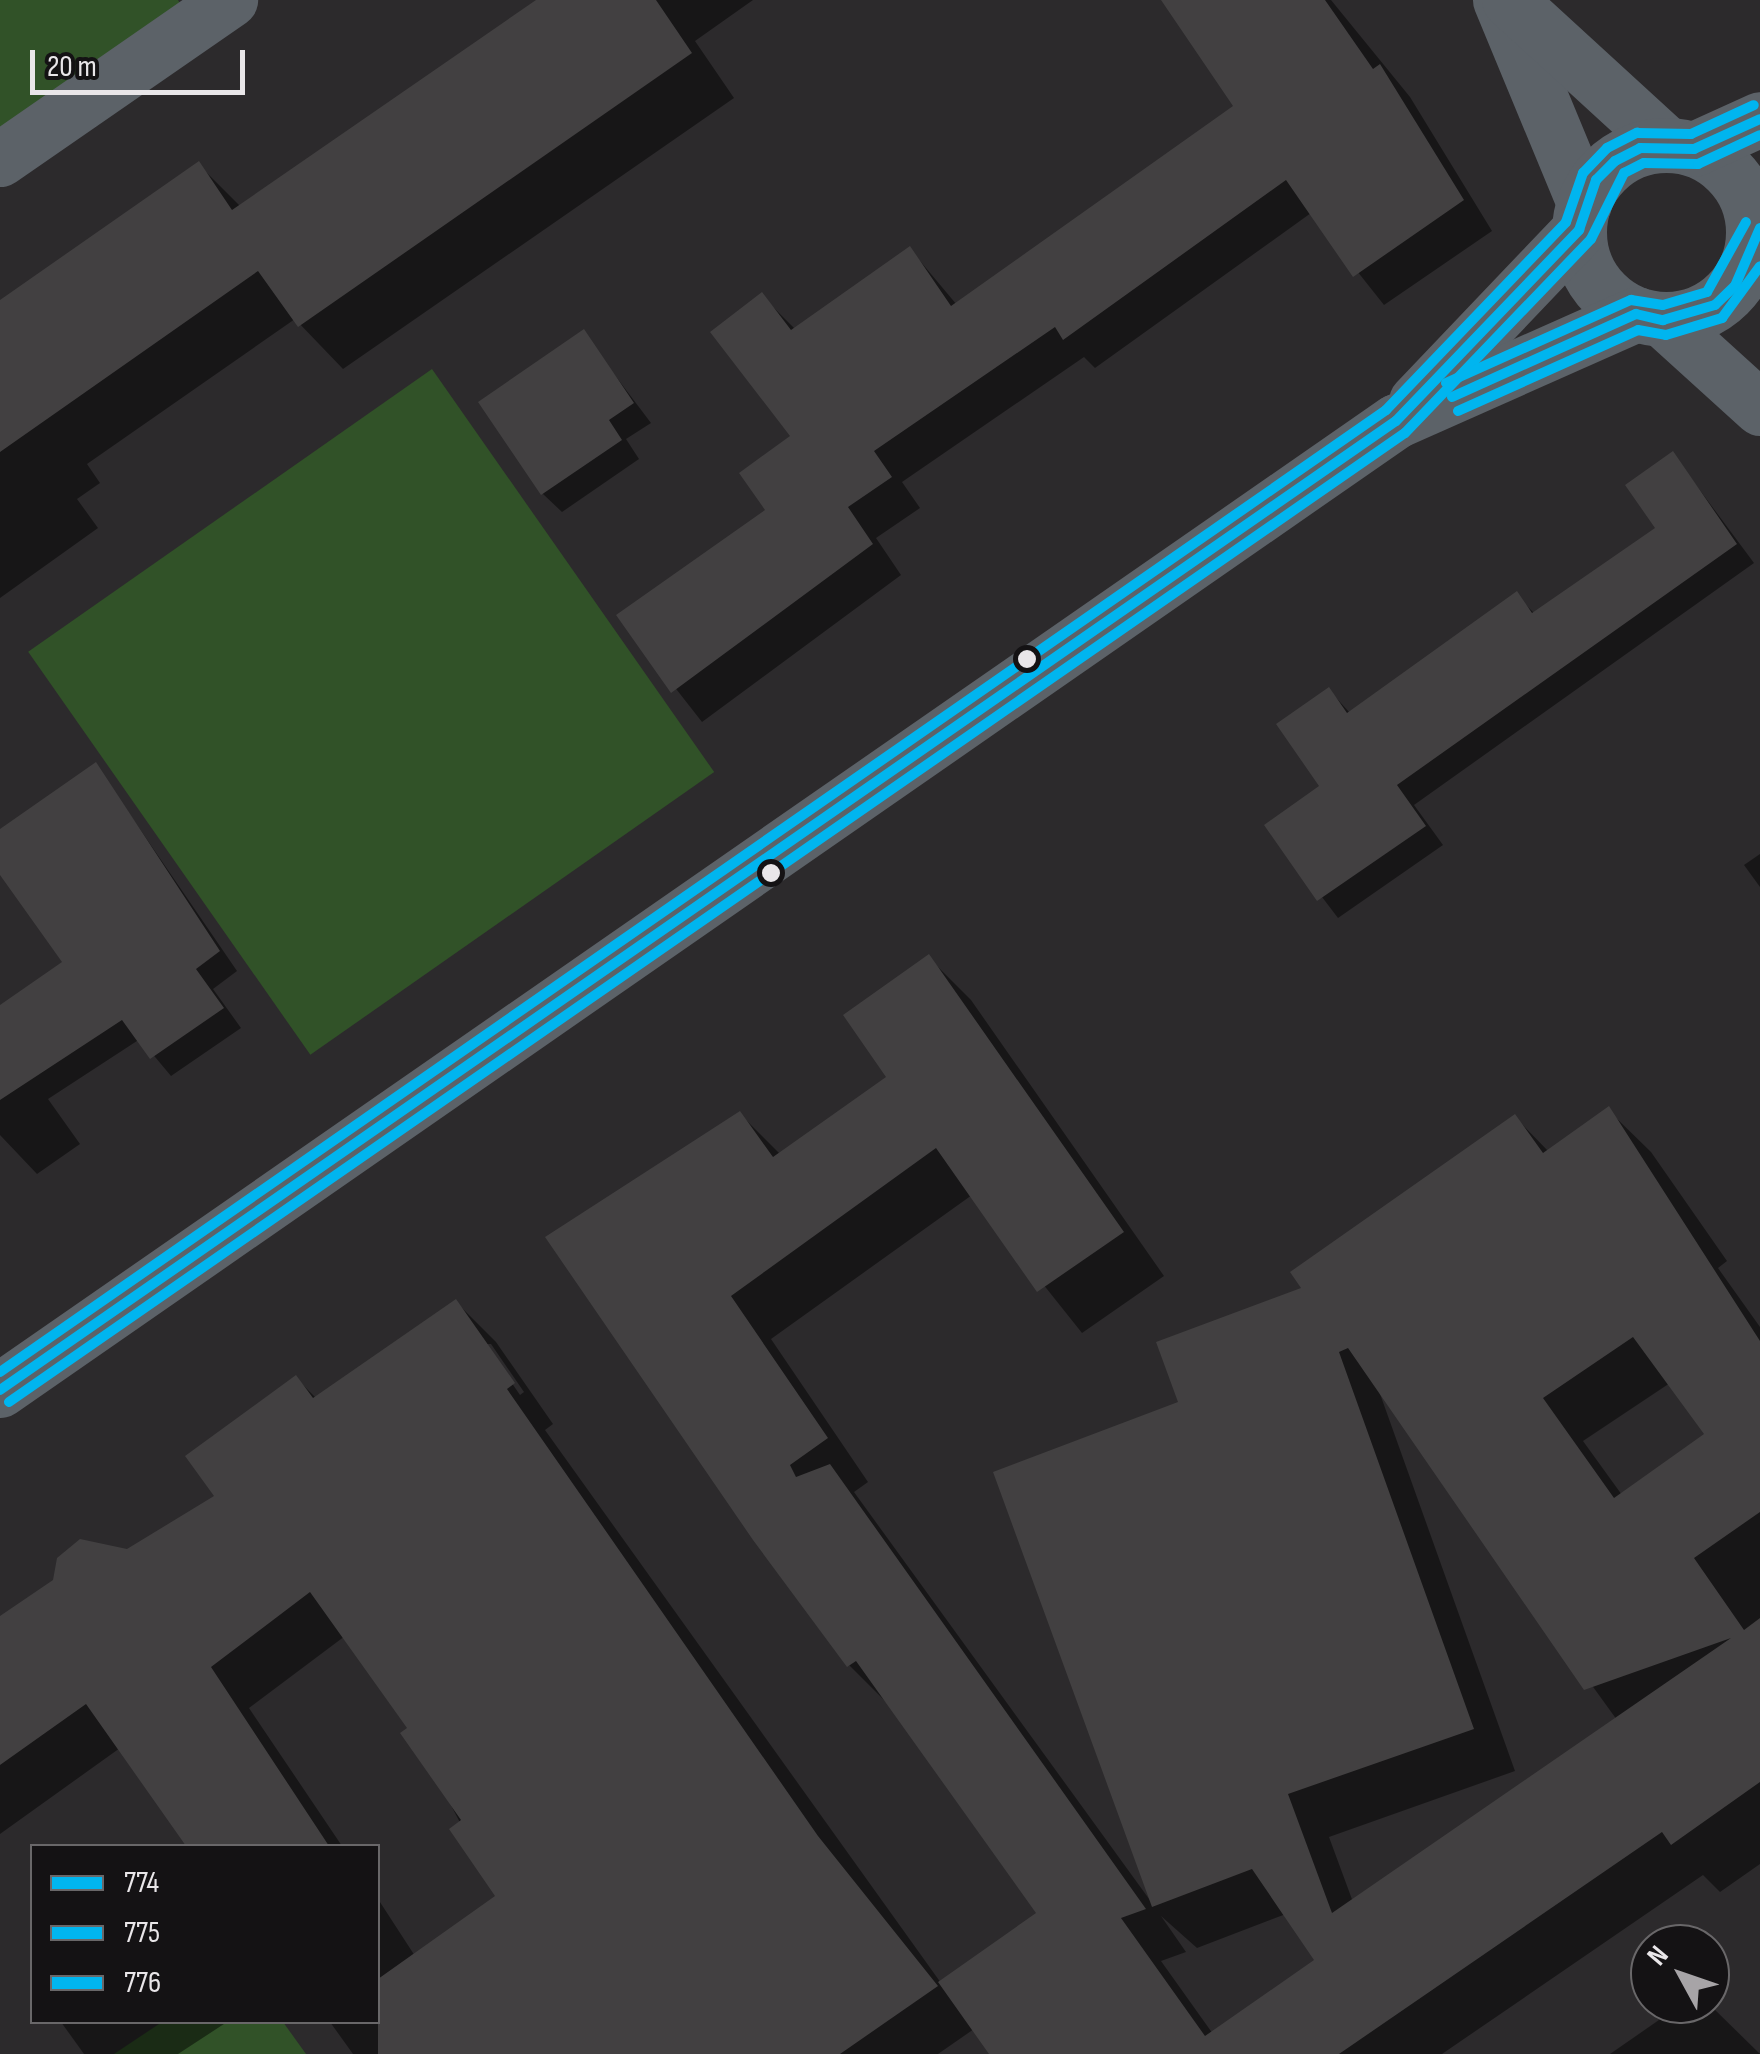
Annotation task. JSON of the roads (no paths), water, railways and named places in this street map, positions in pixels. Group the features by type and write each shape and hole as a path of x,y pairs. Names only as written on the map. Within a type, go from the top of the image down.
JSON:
{"street":[{"path":"0,159 230,0"},
{"path":"1500,0 1581,217 1593,281 1649,317 1760,408"},
{"path":"0,1390 1396,422 1649,317 1715,305 1756,250 1738,181 1680,147 1509,0"},
{"path":"1396,422 1581,217 1615,161 1680,147 1760,120"}]}
